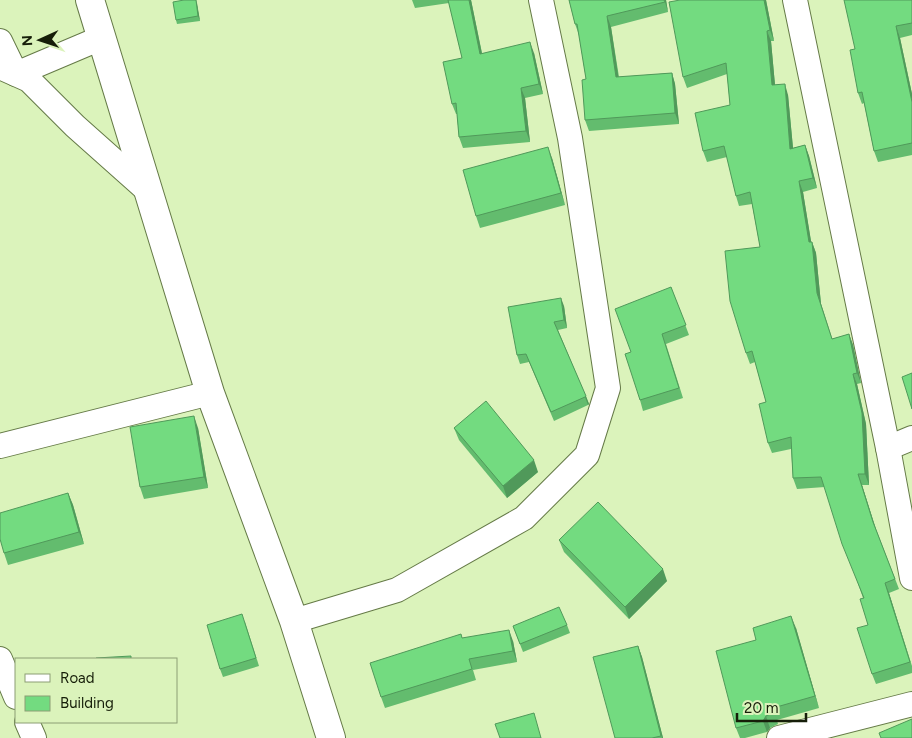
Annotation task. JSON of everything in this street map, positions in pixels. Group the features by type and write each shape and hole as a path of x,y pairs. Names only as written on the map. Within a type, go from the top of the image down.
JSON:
{"street":[{"path":"90,0 210,393 294,621 331,738"},
{"path":"294,621 397,590 414,581 524,518 586,455 608,388 570,138 541,0"},
{"path":"795,0 888,448 912,578"},
{"path":"8,71 101,38"},
{"path":"0,41 8,71"},
{"path":"8,71 29,80 75,126 148,191"},
{"path":"0,446 210,393"},
{"path":"888,448 912,438"},
{"path":"0,659 15,695"},
{"path":"779,738 912,704"},
{"path":"27,723 34,738"}],"building":[{"path":"196,0 198,16 176,20 173,2"},
{"path":"448,0 469,0 480,54 530,42 539,84 521,88 526,131 459,137 456,103 452,104 443,62 462,58"},
{"path":"569,0 664,0 665,2 607,16 616,77 672,73 675,113 585,120 582,80 586,79 577,24 575,24"},
{"path":"680,0 764,0 770,30 767,31 772,85 785,84 790,149 805,145 813,178 799,181 809,242 812,242 817,293 832,339 849,334 857,373 853,374 862,413 865,474 858,474 873,522 895,579 885,583 910,662 872,674 857,628 868,625 860,599 864,598 842,544 821,477 793,478 791,437 768,443 759,404 766,402 752,351 746,353 730,301 725,251 760,247 750,192 736,196 724,146 703,151 695,113 730,105 726,63 683,77 669,2"},
{"path":"844,0 912,0 912,23 896,26 912,102 912,143 874,151 862,92 858,93 850,50 855,49"},
{"path":"548,147 561,193 476,216 463,170"},
{"path":"671,287 686,325 662,334 679,388 640,400 625,354 631,352 615,309"},
{"path":"561,298 564,320 554,322 586,396 551,412 526,354 517,355 508,307"},
{"path":"912,373 912,409 902,377"},
{"path":"486,401 534,460 503,486 454,428"},
{"path":"194,416 204,477 140,487 130,427"},
{"path":"68,493 79,532 4,553 0,539 0,513"},
{"path":"598,502 663,569 625,607 559,540"},
{"path":"559,607 567,625 520,644 513,626"},
{"path":"242,614 256,658 220,669 207,625"},
{"path":"791,616 815,696 773,708 774,712 766,716 763,721 736,728 716,651 756,640 753,628"},
{"path":"509,630 513,651 469,659 472,669 381,697 370,663 461,634 462,638"},
{"path":"638,646 661,736 652,738 615,738 593,657"},
{"path":"131,656 131,658 96,658"},
{"path":"534,713 541,738 500,738 495,724"},
{"path":"912,719 912,738 881,738 879,733"}]}
